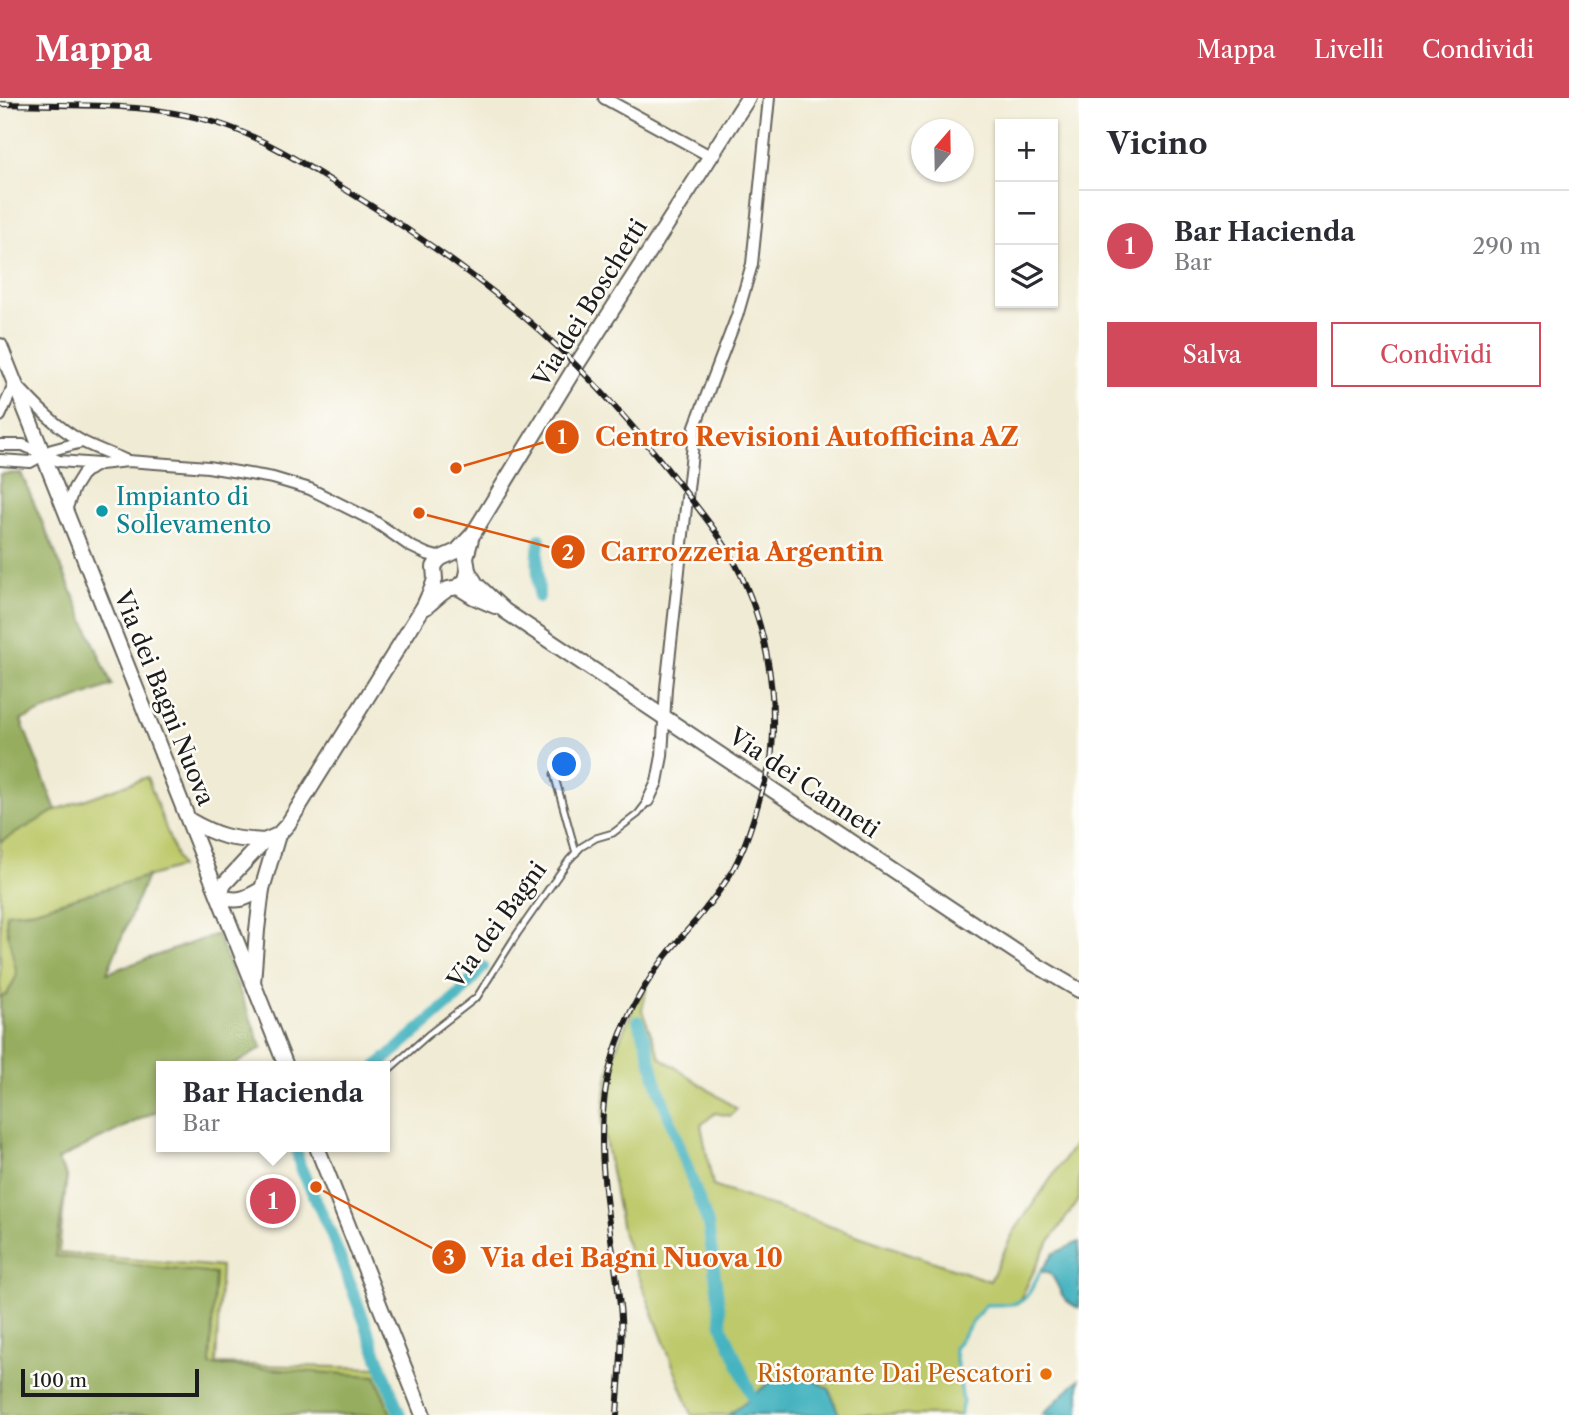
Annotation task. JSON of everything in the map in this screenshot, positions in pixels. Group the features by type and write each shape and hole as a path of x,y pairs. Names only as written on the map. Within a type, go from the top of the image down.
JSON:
{"street":[{"path":"604,98 710,156"},
{"name":"Via dei Boschetti","path":"219,895 224,884 288,824 419,615 428,597 434,567 445,556 457,551 473,534 576,366 748,98"},
{"path":"648,801 657,782 662,757 666,688 695,426 737,316 752,264 769,98"},
{"name":"Via dei Bagni Nuova","path":"0,346 284,1061"},
{"path":"0,416 15,383 38,408 82,442 128,461"},
{"path":"0,460 30,461 42,454 82,442"},
{"path":"0,445 23,445 60,461 100,464 128,461 229,470 273,478 310,489 374,521 410,546 427,554 459,558 467,568"},
{"path":"65,513 74,488 84,472 100,464"},
{"name":"Via dei Boschetti","path":"419,615 433,600 466,580 468,549 473,534"},
{"path":"410,546 423,559 438,584 453,588"},
{"name":"Via dei Canneti","path":"467,568 476,584 506,611 1033,963 1079,990"},
{"name":"Via dei Canneti","path":"453,588 506,611"},
{"path":"189,820 209,832 231,839 271,838"},
{"name":"Via dei Boschetti","path":"253,983 262,889 271,838"},
{"path":"219,895 230,900 242,899 262,889"},
{"path":"319,1152 423,1415"}],"lane":[{"name":"Via dei Bagni","path":"554,774 576,853"},
{"name":"Via dei Bagni","path":"390,1069 477,997 517,934 581,847 612,833 638,814 648,801"}],"green space":[{"path":"21,473 112,685 21,720 56,810 0,842 0,474"},
{"path":"147,777 180,867 35,910 16,912 57,1160 67,1176 59,1253 221,1267 216,1364 380,1368 398,1415 0,1415 0,842 56,810"},
{"path":"147,876 107,973 217,934 262,1048 240,1061 156,1061 156,1111 57,1160 67,1176 55,1256 215,1274 210,1365 376,1376 391,1415 0,1415 0,997 7,994 17,975 6,913 32,911"},
{"path":"648,982 642,1010 660,1057 737,1109 730,1116 715,1113 701,1125 713,1186 990,1281 1013,1233 1079,1138 1079,1199 1044,1250 1018,1304 985,1305 954,1348 963,1401 960,1415 839,1415 829,1389 770,1382 729,1415 692,1415 623,1235 602,1123 607,1079 615,1051 633,1008"}],"water":[{"path":"1079,1242 1079,1308 1063,1296 1049,1272 1040,1272 1054,1253"},
{"path":"804,1374 829,1389 839,1415 729,1415 770,1382"},
{"path":"1079,1379 1079,1415 1042,1415"}],"waterway":[{"path":"539,597 537,561 540,539"},
{"path":"383,1061 458,996 483,967"},
{"path":"638,1021 656,1081 708,1224 722,1326 752,1396"},
{"path":"297,1152 300,1166 330,1231 400,1415"},
{"path":"960,1415 963,1401 954,1348 985,1305 1020,1301 1030,1292 1040,1272"}],"railway":[{"path":"0,104 114,106 199,118 242,132 273,147 392,219 503,300 583,372 638,434 706,519 722,541 746,586 755,608 767,655 773,703 768,772 737,862 716,896 665,957 642,991 618,1040 606,1084 602,1147 604,1179 621,1319 617,1415"}],"place":[{"name":"Centro Revisioni Autofficina AZ","path":"456,468"},
{"name":"Impianto di Sollevamento","path":"102,511"},
{"name":"Carrozzeria Argentin","path":"419,513"},
{"name":"Via dei Bagni Nuova 10","path":"316,1187"},
{"name":"Bar Hacienda","path":"273,1201"},
{"name":"Ristorante Dai Pescatori","path":"1046,1374"}]}
